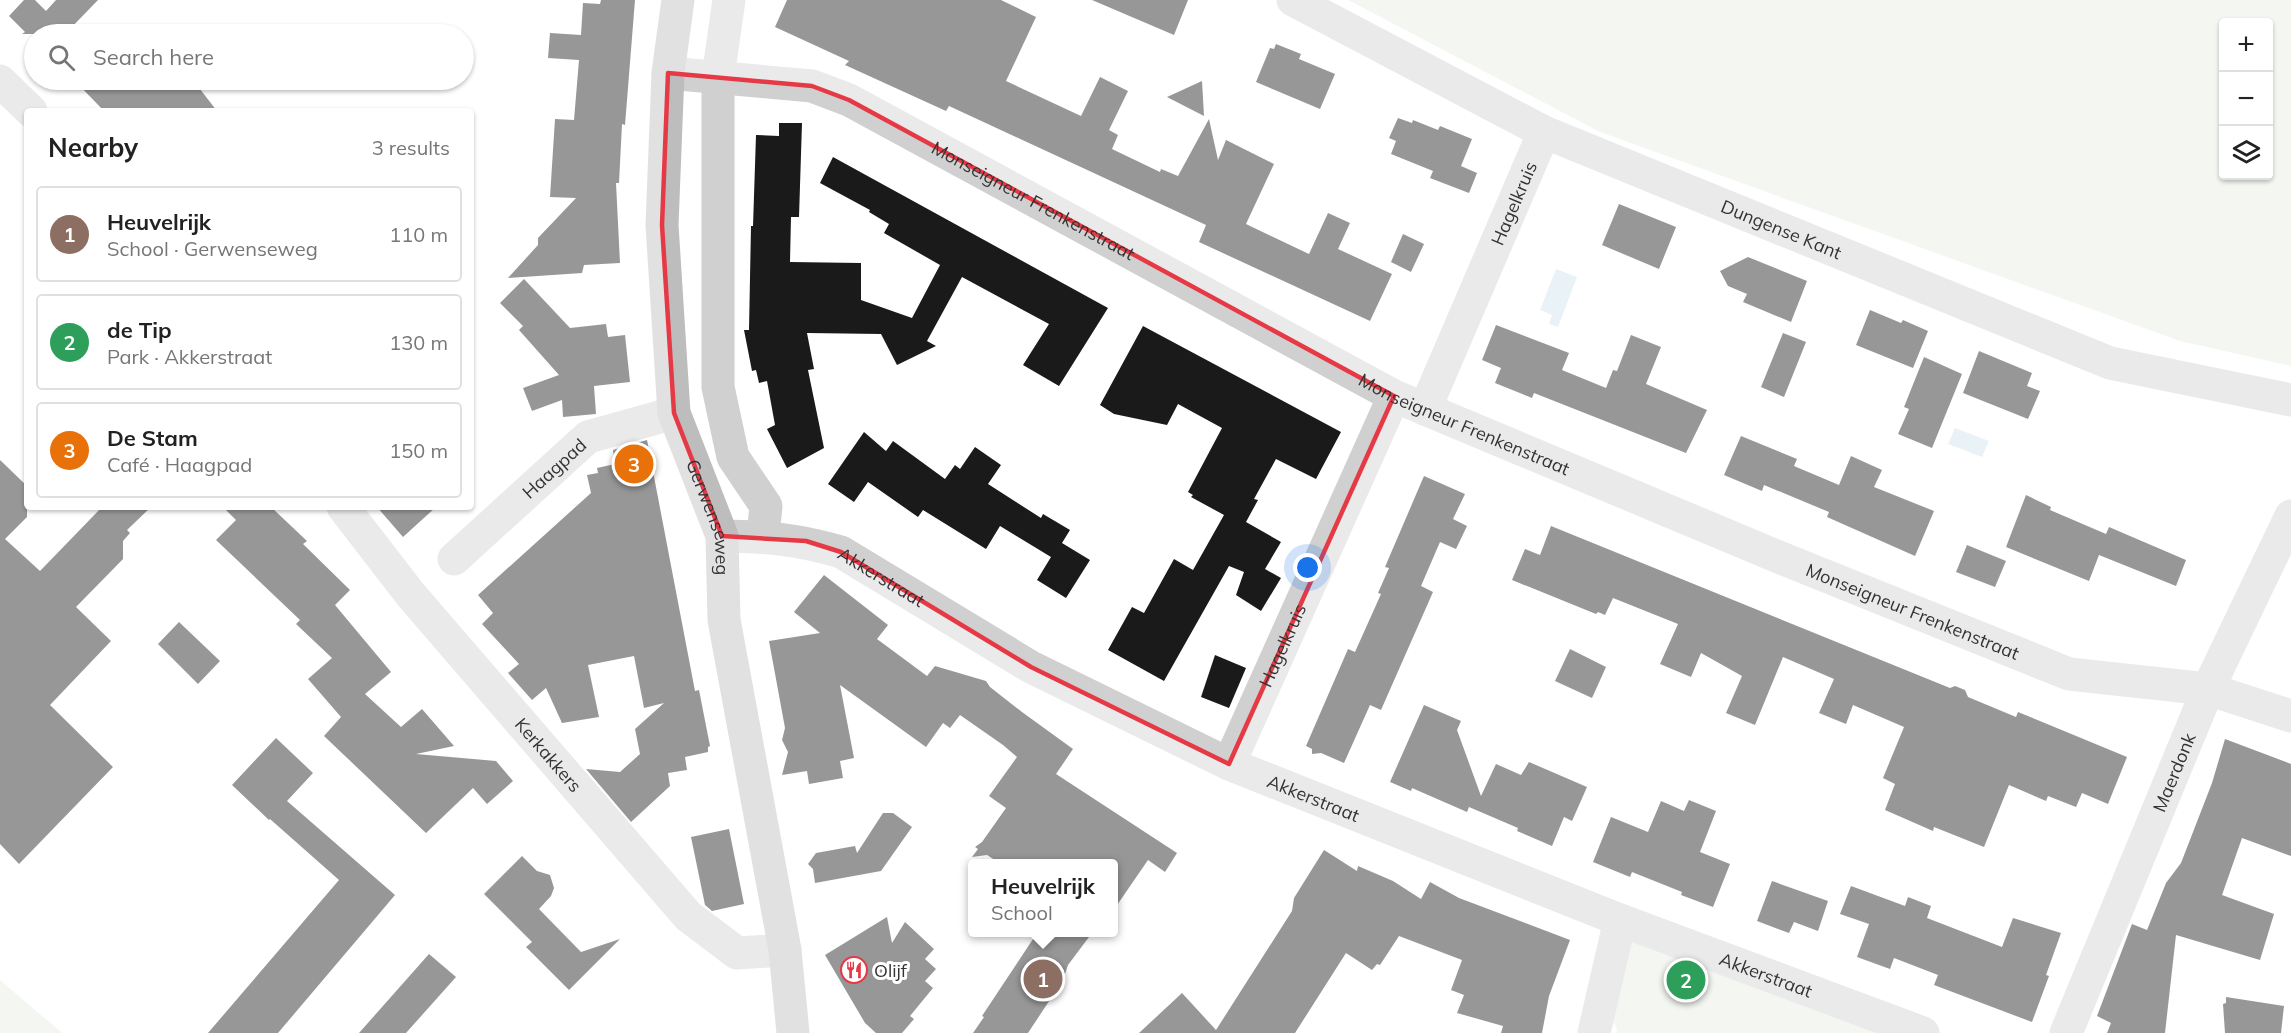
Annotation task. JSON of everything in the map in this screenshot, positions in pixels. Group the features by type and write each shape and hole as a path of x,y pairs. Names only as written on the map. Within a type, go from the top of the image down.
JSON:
{"street":[{"name":"Gerwenseweg","path":"678,0 668,73 662,225 674,413 722,536 724,620 784,950 793,1033"},
{"path":"729,0 718,77 717,387 734,457 766,506 763,536"},
{"name":"Dungense Kant","path":"1293,0 1544,132 2110,363 2291,400"},
{"name":"Monseigneur Frenkenstraat","path":"668,73 812,86 849,100 1394,396 1781,558 2069,674 2208,689 2291,716"},
{"path":"0,81 28,108"},
{"name":"Hagelkruis","path":"1425,409 1544,132"},
{"name":"Hagelkruis","path":"1229,764 1394,396"},
{"name":"Haagpad","path":"454,559 588,437 674,413"},
{"name":"Kerkakkers","path":"345,510 411,595 688,916 737,953 784,950"},
{"name":"Maerdonk","path":"2066,1033 2208,689 2291,516"},
{"name":"Akkerstraat","path":"722,536 763,536 806,542 841,552 1031,667 1229,764 1620,920 1923,1033"},
{"path":"1594,1033 1620,920"}],"highlighted area":[{"path":"668,73 812,86 849,100 1394,396 1229,764 1031,667 841,552 806,541 722,536 674,413 662,225"}],"shaded area":[{"path":"1348,0 2291,0 2291,366 2180,341 1600,132"},
{"path":"1637,936 1896,1033 1616,1033 1617,1029 1610,1016 1626,943"},
{"path":"0,980 62,1033 0,1033"}],"water":[{"path":"1556,269 1577,277 1558,327 1549,324 1552,315 1540,310"},
{"path":"1955,428 1989,441 1982,457 1948,444"}],"building":[{"path":"24,0 35,0 46,11 56,0 98,0 75,24 24,24 24,31 9,16"},
{"path":"601,0 635,0 625,125 622,124 619,183 616,183 620,263 584,265 582,273 508,278 538,245 538,238 576,198 550,197 555,119 574,120 579,60 548,58 550,33 581,35 583,3 600,4"},
{"path":"787,0 1001,0 1036,17 1006,81 1081,116 1100,77 1128,91 1109,130 1118,135 1112,149 1160,172 1161,169 1178,176 1209,119 1218,160 1226,140 1274,164 1246,224 1309,254 1328,213 1350,223 1338,249 1392,274 1370,321 1199,242 1206,225 949,106 946,111 845,65 849,61 775,27"},
{"path":"1092,0 1188,0 1174,35"},
{"path":"1276,44 1301,54 1299,59 1335,74 1320,109 1256,82 1270,48 1274,49"},
{"path":"1202,81 1204,116 1167,97"},
{"path":"84,90 201,90 215,108 101,108"},
{"path":"1398,118 1412,123 1413,120 1438,130 1440,126 1472,139 1461,166 1477,173 1469,193 1430,178 1433,171 1391,154 1396,141 1389,138"},
{"path":"779,123 802,123 799,217 791,217 790,262 861,263 861,300 912,318 940,265 884,233 889,224 869,212 870,210 820,183 833,157 1108,308 1059,386 1023,365 1049,324 962,277 927,341 936,346 897,365 881,334 807,333 814,369 808,370 824,448 787,468 767,429 775,425 767,381 759,383 756,370 752,371 744,330 749,330 756,135 779,136"},
{"path":"1619,204 1676,227 1659,269 1602,245"},
{"path":"1403,234 1424,244 1411,272 1391,262"},
{"path":"1748,257 1807,281 1791,322 1743,302 1747,294 1728,286 1720,271"},
{"path":"524,279 570,328 606,324 608,337 625,335 630,382 594,386 596,414 563,417 562,400 532,411 523,388 559,375 519,330 523,326 500,303"},
{"path":"1870,310 1901,323 1903,320 1928,331 1913,368 1856,345"},
{"path":"1496,325 1569,353 1562,370 1606,388 1613,370 1617,371 1631,335 1661,347 1646,384 1707,410 1686,453 1534,393 1532,398 1495,383 1501,368 1482,360"},
{"path":"1143,326 1341,432 1316,479 1276,459 1254,499 1258,500 1246,522 1281,542 1265,569 1281,578 1261,611 1236,595 1244,572 1229,566 1164,681 1108,650 1132,607 1144,613 1174,559 1193,570 1224,515 1191,497 1193,495 1188,492 1222,428 1178,404 1167,425 1114,414 1100,405"},
{"path":"1783,333 1806,342 1784,397 1761,387"},
{"path":"1979,351 2032,373 2027,386 2040,391 2028,419 1963,393"},
{"path":"1924,357 1962,374 1932,448 1898,434 1909,409 1904,407"},
{"path":"864,432 886,451 893,441 945,479 955,465 960,469 975,447 1001,465 988,484 1041,518 1043,514 1070,530 1062,543 1090,560 1066,598 1037,580 1051,557 1000,526 986,549 923,510 918,517 868,482 854,502 828,484"},
{"path":"1741,436 1797,459 1794,466 1839,485 1851,456 1882,470 1874,487 1934,511 1915,556 1827,517 1829,512 1764,485 1762,491 1724,475"},
{"path":"647,440 695,691 699,690 710,746 708,752 685,757 687,770 668,773 670,786 631,822 586,769 620,772 640,754 635,729 664,703 644,708 634,656 588,665 599,717 562,723 546,688 532,700 508,673 519,664 482,624 493,613 478,595 591,493 587,475 598,473 597,468 615,464 613,450"},
{"path":"0,460 24,483 24,510 27,510 27,517 5,539 40,571 99,510 148,510 127,530 130,533 123,541 123,559 76,607 111,641 50,705 113,767 19,864 0,844"},
{"path":"1424,476 1465,494 1453,519 1467,526 1456,549 1440,542 1421,586 1433,592 1381,710 1370,705 1344,763 1321,753 1312,754 1312,749 1306,746 1348,649 1355,652 1381,594 1378,593 1389,568 1385,567"},
{"path":"2026,495 2051,507 2050,510 2106,534 2109,527 2186,560 2176,586 2099,555 2089,581 2006,547"},
{"path":"226,510 274,510 307,541 303,544 350,590 335,605 391,672 365,694 401,727 422,709 454,746 416,754 496,761 513,781 487,804 473,788 426,833 324,736 341,717 308,679 332,658 296,624 300,620 216,540 236,520"},
{"path":"380,510 433,510 403,537"},
{"path":"1551,526 1950,688 1955,686 1965,690 1968,697 2016,717 2018,712 2127,757 2108,804 2082,793 2076,807 2048,796 2046,801 2009,785 1984,847 1934,827 1933,831 1885,810 1895,784 1883,778 1904,727 1853,705 1846,724 1819,713 1834,679 1783,657 1755,725 1726,713 1742,676 1701,653 1691,677 1660,664 1678,624 1613,598 1605,615 1598,612 1596,614 1512,580 1525,549 1540,555"},
{"path":"1967,545 2006,561 1995,587 1956,572"},
{"path":"824,575 888,625 877,639 927,676 935,666 986,681 990,687 1073,749 1056,774 1177,853 1165,872 1148,860 1118,904 1118,859 993,859 987,855 972,857 978,849 975,847 982,842 1006,808 989,796 1017,757 960,715 950,728 943,723 926,747 840,685 854,758 840,761 843,778 809,784 807,771 782,775 788,752 782,740 785,728 769,641 820,633 794,612"},
{"path":"179,622 220,661 198,684 158,644"},
{"path":"1570,649 1606,667 1592,698 1555,681"},
{"path":"1215,655 1246,668 1229,708 1201,697"},
{"path":"1424,705 1461,721 1457,730 1481,796 1496,764 1521,775 1529,762 1587,787 1572,821 1564,817 1552,846 1517,831 1518,828 1469,807 1467,812 1412,788 1411,791 1390,782"},
{"path":"276,738 313,773 287,801 395,895 278,1033 208,1033 339,880 232,785"},
{"path":"2225,739 2291,764 2291,856 2242,838 2222,895 2274,914 2260,960 2176,935 2165,1033 2107,1033 2111,1023 2097,1016 2132,924 2147,930 2166,883 2181,863 2212,783"},
{"path":"1689,800 1716,811 1700,852 1730,864 1713,907 1632,872 1630,877 1593,862 1611,817 1648,832 1661,801 1684,811"},
{"path":"883,813 893,813 912,827 881,871 815,883 813,869 808,864 816,853 855,846 857,853"},
{"path":"729,829 744,904 712,911 705,905 691,837"},
{"path":"1324,850 1357,871 1358,866 1393,881 1421,899 1430,882 1459,898 1570,940 1549,996 1542,1033 1501,1033 1503,1026 1457,1013 1464,995 1451,990 1462,960 1399,936 1380,965 1377,964 1372,970 1346,953 1295,1033 1139,1033 1182,993 1216,1030 1292,911 1294,898"},
{"path":"522,856 537,871 550,875 554,888 551,896 539,909 581,952 620,939 569,990 526,947 532,942 484,894"},
{"path":"1772,881 1828,901 1818,931 1794,922 1789,933 1757,921"},
{"path":"1851,886 1905,906 1908,897 1931,906 1927,918 2002,947 2013,918 2061,933 2046,975 2049,976 2032,1022 1934,985 1938,975 1894,958 1890,969 1857,957 1869,924 1840,914"},
{"path":"887,917 892,943 905,922 934,949 925,959 936,969 925,981 933,988 910,1016 914,1019 902,1033 876,1033 865,1023 825,955"},
{"path":"1034,937 1089,937 1068,965 1063,980 1028,1033 973,1033 984,1017 982,1016"},
{"path":"429,954 456,977 406,1033 359,1033"},
{"path":"2226,997 2284,1006 2281,1033 2225,1033 2223,1004 2226,1003"}],"place":[{"name":"De Stam","path":"634,464"},
{"name":"Olijf","path":"854,970"},
{"name":"Heuvelrijk","path":"1043,979"},
{"name":"de Tip","path":"1686,980"}]}
